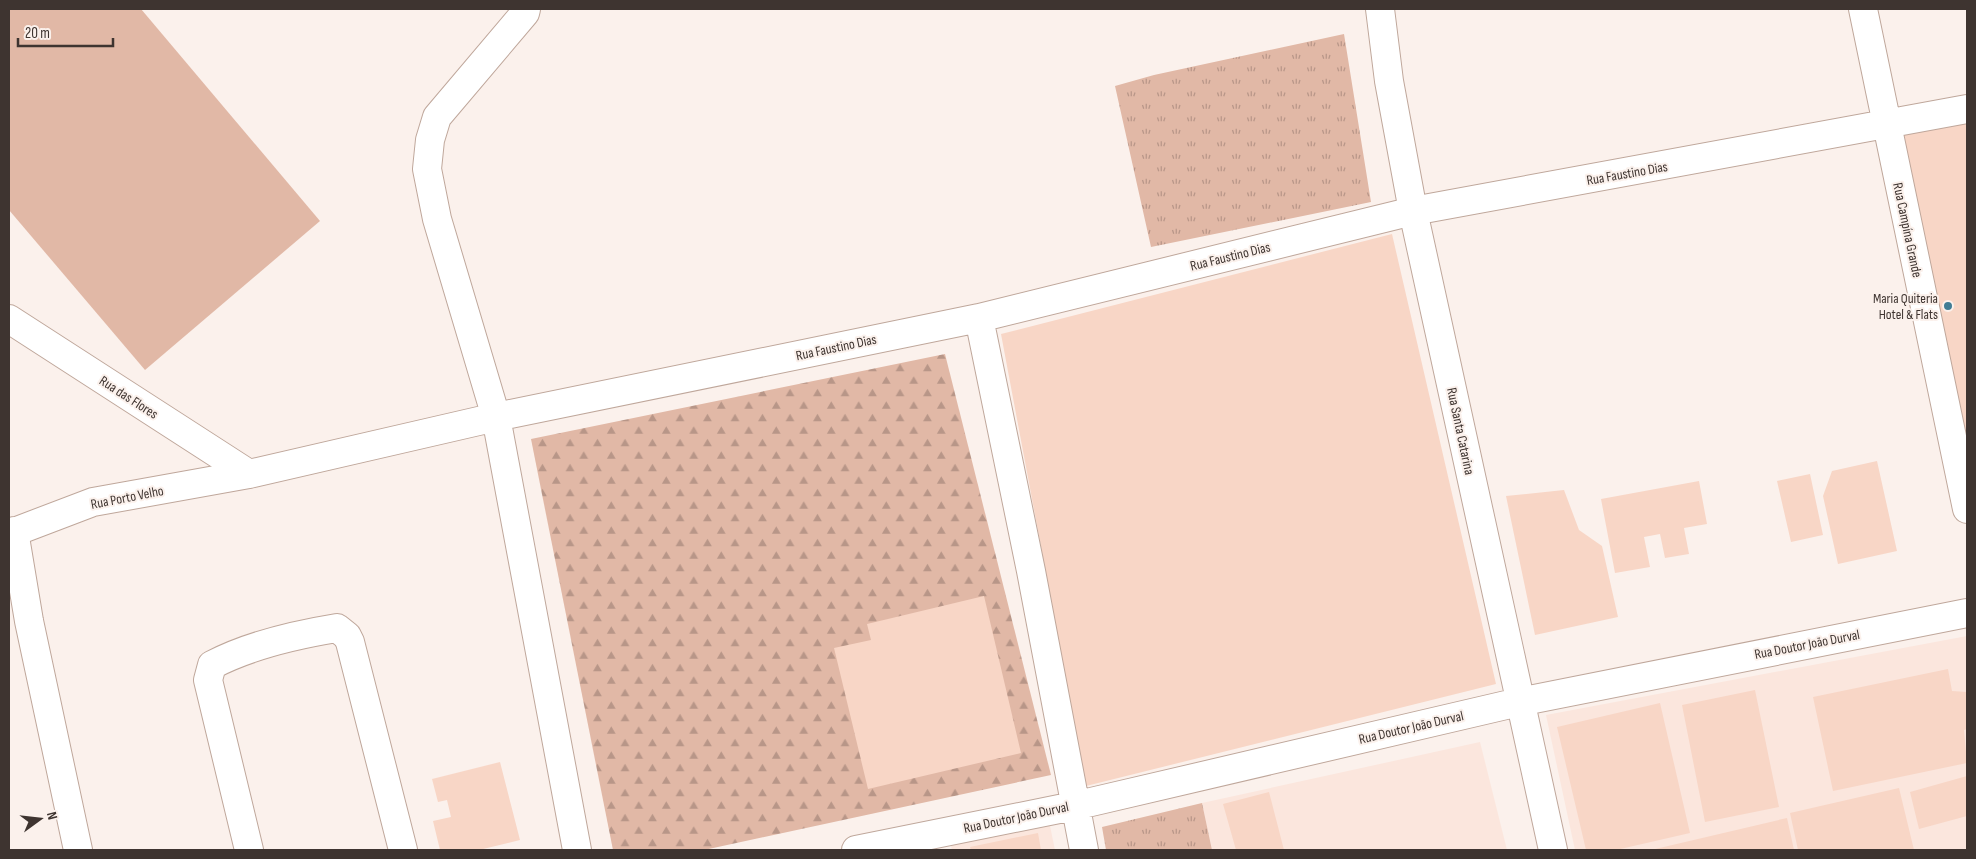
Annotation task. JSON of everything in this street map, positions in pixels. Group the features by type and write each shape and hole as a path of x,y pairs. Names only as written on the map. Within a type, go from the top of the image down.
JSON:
{"street":[{"path":"526,9 525,13 437,117 430,140 427,169 437,219 496,417 577,850"},
{"name":"Rua Santa Catarina","path":"1380,9 1389,81 1413,211 1553,850"},
{"name":"Rua Campína Grande","path":"1863,9 1967,509"},
{"name":"Rua Faustino Dias","path":"249,474 496,417 979,318 1413,211 1967,110"},
{"path":"979,318 1031,571 1074,806 1084,850"},
{"name":"Rua das Flores","path":"9,319 249,474"},
{"name":"Rua Porto Velho","path":"11,532 93,502 249,474"},
{"path":"11,532 78,850"},
{"name":"Rua Doutor João Durval","path":"856,850 1074,806 1520,702 1967,613"},
{"path":"248,850 208,680 212,665 249,649 307,633 336,628 347,636 350,642 403,850"}],"shaded area":[{"path":"1967,636 1967,850 1575,850 1546,715"},
{"path":"1480,742 1507,850 1212,850 1202,803"},
{"path":"1049,821 1055,850 952,850 950,842"}],"green space":[{"path":"9,9 141,9 320,221 145,370 9,210"},
{"path":"1344,34 1371,202 1151,247 1115,86 1154,75"},
{"path":"945,354 1051,775 704,850 613,850 531,439"},
{"path":"1202,803 1212,850 1106,850 1102,827"}],"building":[{"name":"Maria Quiteria Hotel & Flats","path":"1967,117 1967,475 1889,134"},
{"path":"1392,234 1496,684 1086,786 1001,334"},
{"path":"1877,461 1897,551 1838,564 1823,496 1832,471"},
{"path":"1810,474 1823,535 1791,542 1777,481"},
{"path":"1699,481 1707,524 1684,528 1689,554 1665,558 1660,534 1644,537 1650,567 1615,573 1601,499"},
{"path":"1564,490 1579,530 1602,546 1618,617 1535,635 1506,496"},
{"path":"984,596 1021,753 868,789 834,648 871,640 867,624"},
{"path":"1948,669 1952,691 1967,692 1967,729 1964,730 1967,763 1833,791 1813,697"},
{"path":"1755,690 1779,807 1705,822 1682,705"},
{"path":"1660,703 1690,833 1616,850 1586,850 1557,727"},
{"path":"500,762 520,840 479,850 440,850 433,821 451,817 447,800 438,802 432,779"},
{"path":"1967,776 1967,816 1919,829 1910,792"},
{"path":"1899,788 1914,850 1798,850 1790,813"},
{"path":"1269,792 1284,850 1236,850 1223,804"},
{"path":"1787,818 1794,850 1651,850"},
{"path":"1038,833 1041,850 971,850 970,847"}],"place":[{"name":"Maria Quiteria Hotel & Flats","path":"1948,306"}]}
